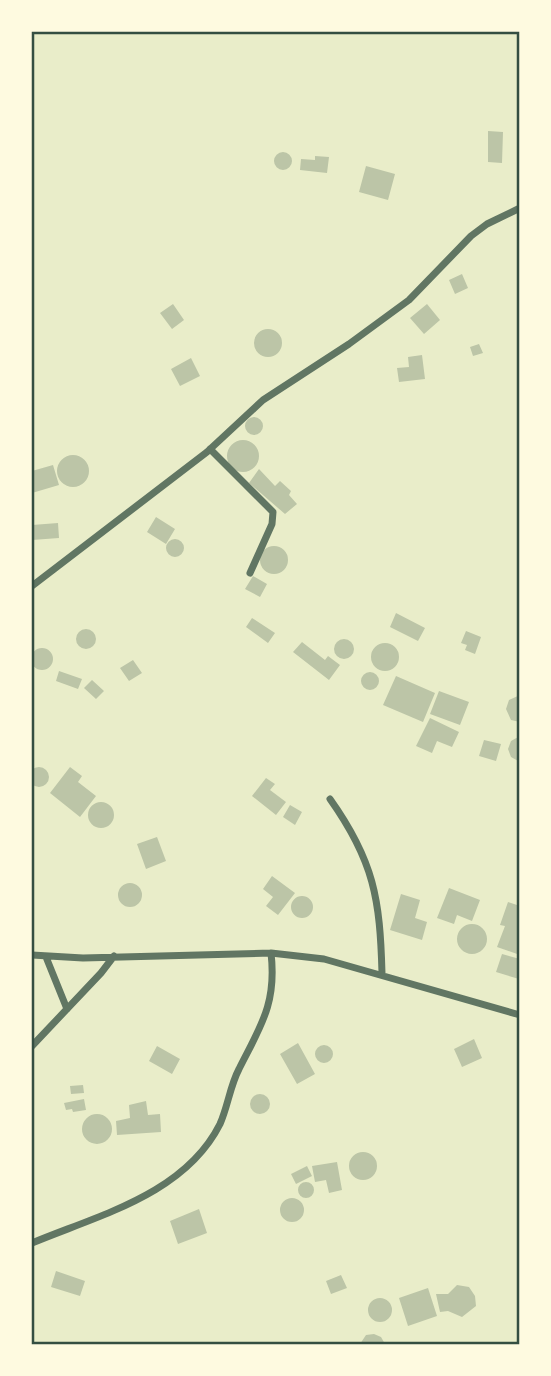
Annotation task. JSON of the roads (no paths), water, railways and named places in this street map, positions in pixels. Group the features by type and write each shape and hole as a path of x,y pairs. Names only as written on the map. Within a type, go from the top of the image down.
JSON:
{"street":[{"path":"32,586 210,449 263,400 349,344 409,300 479,230 520,208"},
{"path":"210,449 273,512 272,524 250,573"},
{"path":"330,799 365,854 381,927 382,973"},
{"path":"32,1243 158,1189 190,1166 220,1123 234,1079 264,1023 269,1001 271,953"},
{"path":"32,955 46,957 271,953 324,959 382,973 520,1015"},
{"path":"32,1046 114,956"},
{"path":"46,957 67,1009"}]}
